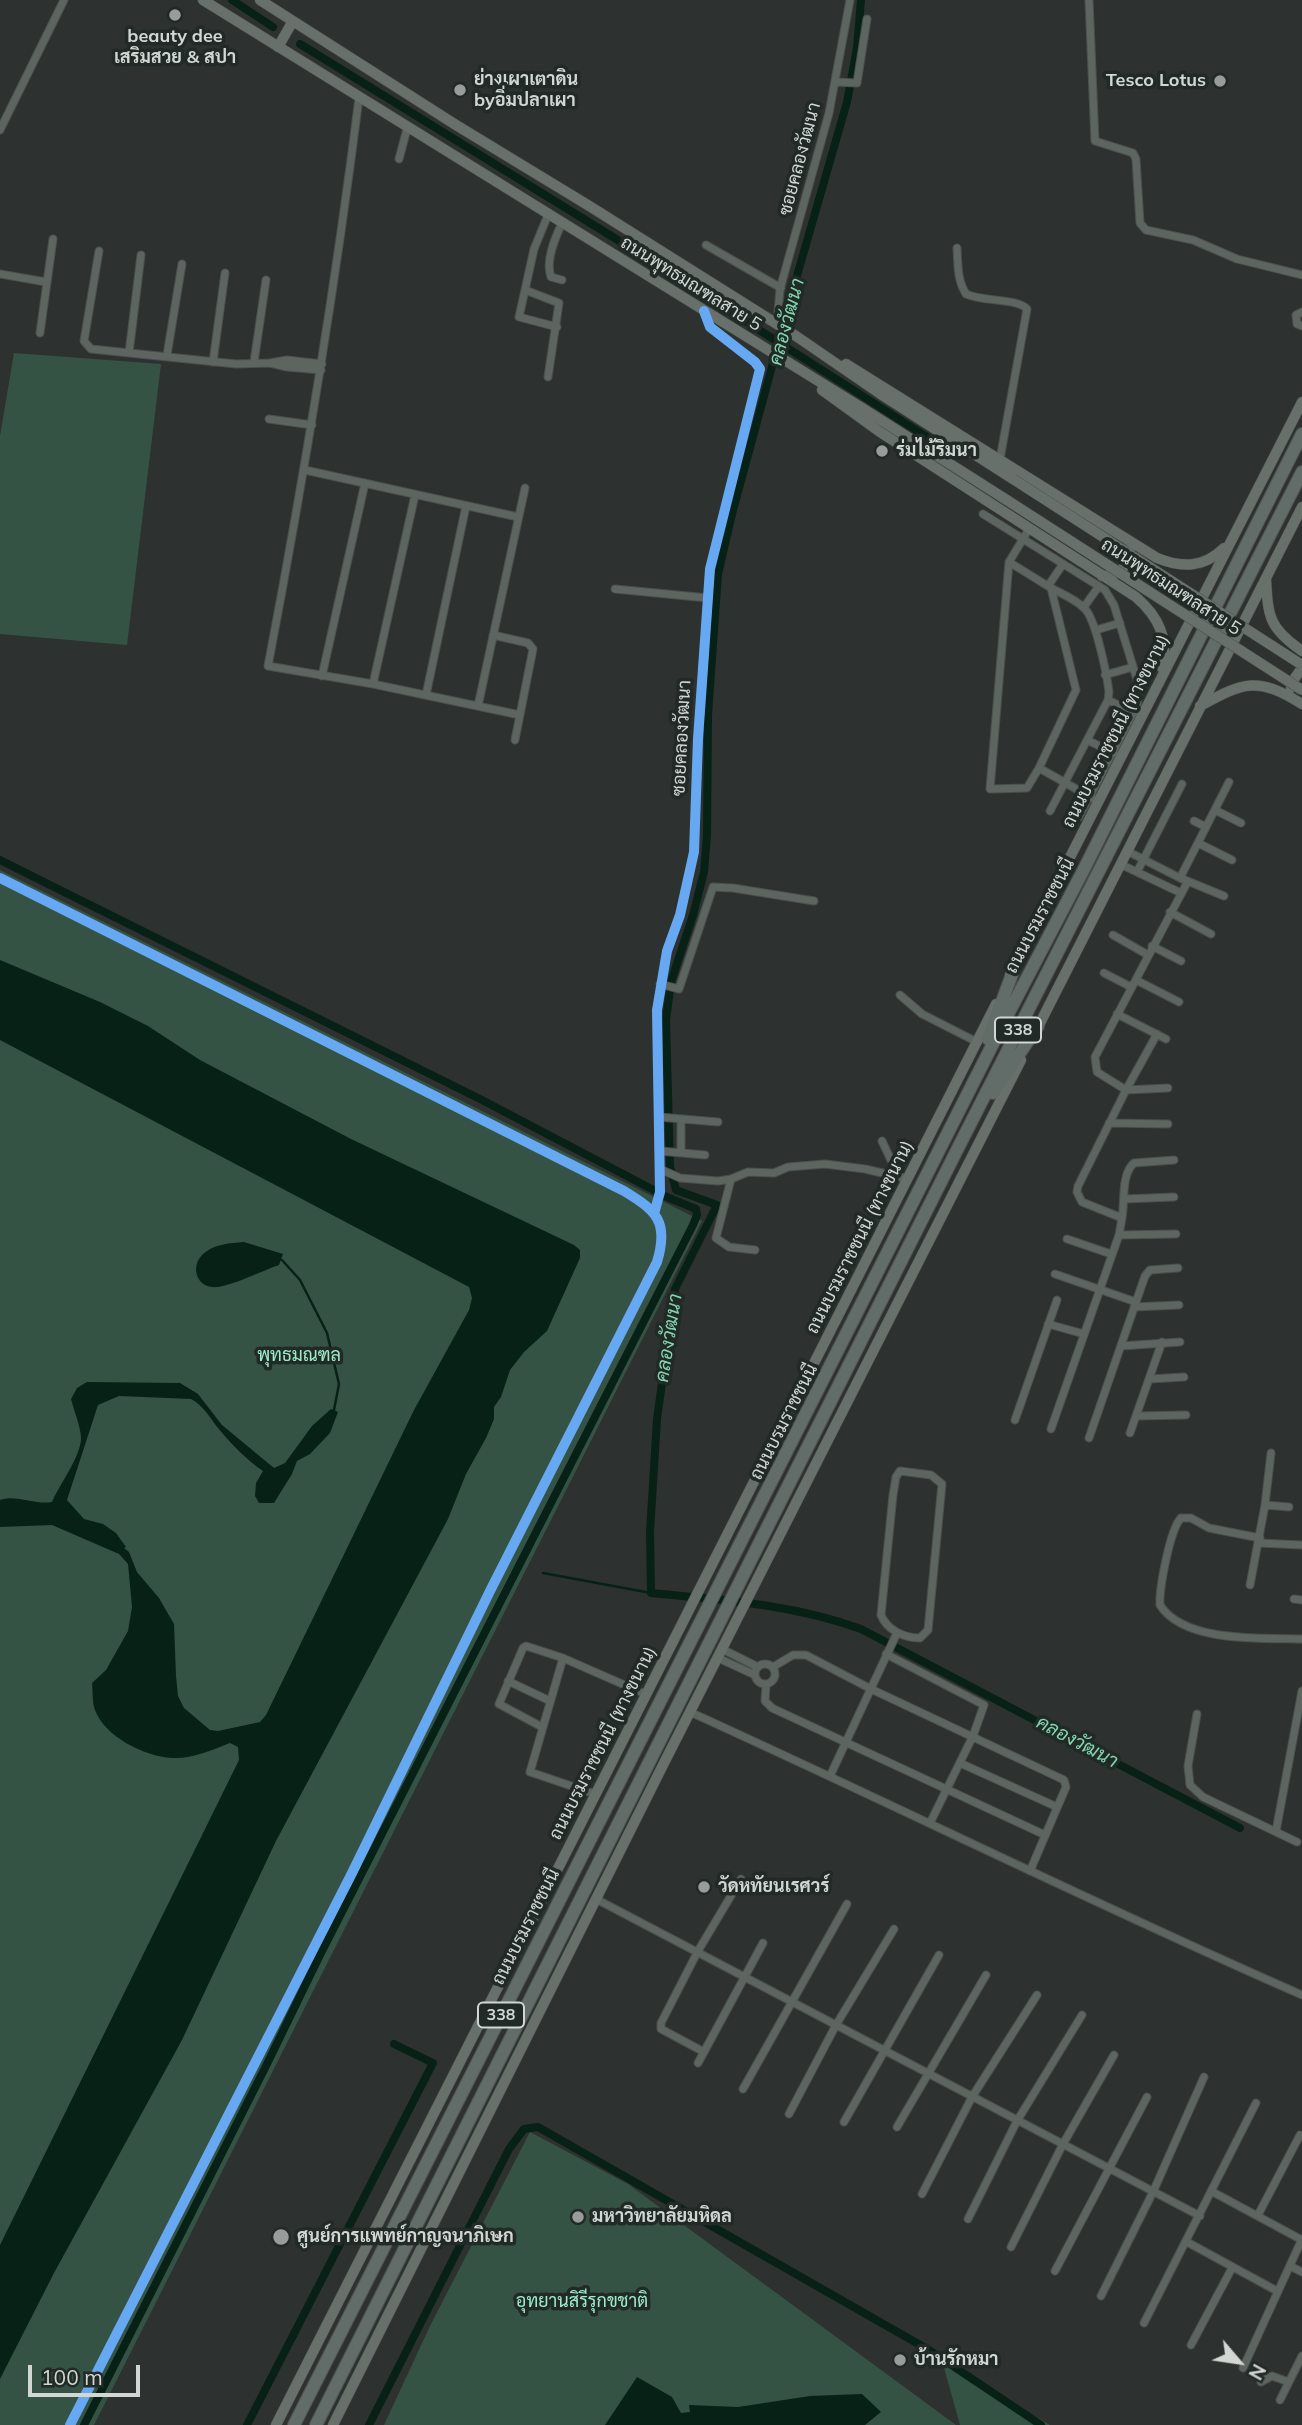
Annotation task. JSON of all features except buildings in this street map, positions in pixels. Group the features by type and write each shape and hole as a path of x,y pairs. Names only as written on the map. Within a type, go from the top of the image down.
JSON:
{"highway":[{"name":"ถนนบรมราชชนนี","path":"294,2425 1302,435"},
{"name":"ถนนบรมราชชนนี","path":"316,2425 961,1142 1302,472"},
{"path":"946,1140 1014,969"},
{"path":"961,1142 1038,1026"}],"main road":[{"name":"ถนนพุทธมณฑลสาย 5","path":"202,0 1002,497 1302,690"},
{"name":"ถนนพุทธมณฑลสาย 5","path":"260,0 796,336 879,393 1302,666"},
{"path":"278,47 293,21"},
{"path":"811,347 860,372 1157,558 1184,566 1207,561 1216,556 1233,538"},
{"path":"798,370 862,420 1029,529 1100,581 1136,597 1148,608 1165,644 1165,656 1158,682"},
{"name":"ถนนบรมราชชนนี (ทางขนาน)","path":"276,2425 702,1585 903,1177 1014,969 1094,799 1158,682 1302,401"},
{"name":"338","path":"333,2425 690,1712 1302,507"},
{"path":"1100,581 1120,572 1126,566 1130,559 1130,541"},
{"path":"1266,578 1267,611 1272,623 1281,636 1302,651"},
{"path":"1300,702 1290,690 1302,666"},
{"path":"1200,706 1243,685 1275,688 1300,702"}],"street":[{"path":"0,130 64,0"},
{"name":"ซอยคลองวัฒนา","path":"777,324 781,288 839,82 849,0"},
{"path":"1089,0 1095,141 1133,153 1136,159 1140,223 1146,230 1193,240 1237,259 1302,275"},
{"path":"839,82 853,84 859,79 867,19"},
{"path":"359,98 342,232 305,470 268,666 373,684 520,715"},
{"path":"399,159 407,129"},
{"path":"548,215 534,249 519,317 557,327"},
{"path":"562,223 551,253 549,271 551,277 562,280"},
{"path":"40,334 53,239"},
{"path":"706,245 781,288"},
{"path":"957,248 958,272 967,294 981,300 1019,303 1027,309 1000,459"},
{"path":"99,251 84,341 95,351 167,355 236,364 254,362 287,367 321,367"},
{"path":"128,353 141,254"},
{"path":"167,355 182,264"},
{"path":"213,362 225,273"},
{"path":"0,274 46,282"},
{"path":"254,362 266,280"},
{"path":"525,290 559,303 548,377"},
{"name":"ซอยคลองวัฒนา","path":"660,1192 662,1151 656,1045 667,951 680,915 694,852 698,739 708,598 716,544 760,369 755,362 710,327 704,311"},
{"path":"1302,312 1296,315 1295,320 1302,326"},
{"path":"269,419 312,425"},
{"path":"305,470 519,517"},
{"path":"322,676 365,484"},
{"path":"478,706 525,488"},
{"path":"373,684 415,495"},
{"path":"426,695 466,506"},
{"path":"984,514 1063,564 1100,581 1110,596 1120,623 1139,692 1134,713 1094,799 1079,817"},
{"path":"1029,529 1009,562 990,789 1027,788 1076,690 1049,587 1063,564"},
{"path":"1009,562 1084,607 1090,614 1109,692 1108,700 1050,811"},
{"path":"1084,607 1100,581"},
{"path":"615,589 708,598"},
{"path":"1096,630 1120,623"},
{"path":"493,635 528,643 533,649 515,740"},
{"path":"1105,675 1133,667"},
{"path":"1108,700 1134,713"},
{"path":"1087,740 1114,753"},
{"path":"1039,768 1094,799"},
{"path":"1168,1088 1126,1090 1102,1077 1095,1066 1095,1057 1181,893 1198,843 1229,782"},
{"path":"1137,872 1182,785"},
{"path":"1215,810 1241,823"},
{"path":"1194,821 1206,827"},
{"path":"1198,843 1232,860"},
{"path":"1126,851 1184,880 1224,896"},
{"path":"1120,864 1181,893"},
{"path":"0,878 624,1191 649,1208 663,1234 657,1262 491,1589 351,1875 70,2425"},
{"path":"662,985 679,989 713,887 724,886 814,901"},
{"path":"1170,912 1211,934"},
{"path":"1113,935 1148,955"},
{"path":"1152,946 1181,961"},
{"path":"1104,973 1179,1002"},
{"path":"900,995 922,1014 977,1042"},
{"path":"1117,1014 1166,1039"},
{"path":"1122,1218 1082,1202 1077,1192 1126,1090 1157,1034"},
{"path":"661,1117 718,1122"},
{"path":"679,1118 679,1152"},
{"path":"1109,1124 1168,1124"},
{"path":"882,1141 903,1177"},
{"path":"662,1151 705,1155"},
{"path":"1051,1429 1119,1235 1125,1182 1130,1165 1174,1160"},
{"path":"662,1171 680,1178 718,1181 748,1172 774,1173 788,1167 825,1164 903,1177"},
{"path":"731,1179 716,1238 729,1247 755,1250"},
{"path":"1125,1199 1174,1197"},
{"path":"1119,1235 1176,1234"},
{"path":"1067,1239 1111,1254"},
{"path":"1089,1438 1147,1272 1178,1268"},
{"path":"1055,1274 1135,1304 1179,1305"},
{"path":"1015,1420 1057,1300"},
{"path":"1048,1324 1084,1334"},
{"path":"1130,1433 1162,1342"},
{"path":"1121,1346 1180,1342"},
{"path":"1150,1379 1184,1377"},
{"path":"1136,1416 1186,1415"},
{"path":"1250,1585 1265,1505 1271,1452"},
{"path":"900,1471 931,1475 942,1484 942,1492 928,1630 920,1638 896,1636 884,1623 881,1615 895,1481 900,1471"},
{"path":"1265,1505 1289,1507"},
{"path":"1302,1545 1259,1541 1209,1528 1191,1518 1181,1518 1175,1526 1160,1605 1174,1618 1207,1633 1234,1637 1302,1639"},
{"path":"830,1776 896,1636"},
{"path":"541,1727 499,1704 526,1646 563,1658 645,1694"},
{"path":"888,1651 982,1703 983,1708 973,1736 930,1823"},
{"path":"720,1653 758,1667"},
{"path":"720,1653 766,1684"},
{"path":"755,1675 758,1667 763,1664 773,1667 793,1655 801,1654 816,1659 871,1689 1064,1780 1066,1787 1030,1871"},
{"path":"563,1658 530,1772 595,1794"},
{"path":"766,1684 774,1679 773,1667"},
{"path":"508,1681 550,1701"},
{"path":"766,1684 767,1705 1045,1835"},
{"path":"1276,1831 1302,1691"},
{"path":"690,1712 1302,1995"},
{"path":"1197,1714 1188,1766 1190,1785 1203,1797 1297,1842"},
{"path":"960,1763 1057,1807"},
{"path":"704,2052 660,2026 698,1951 741,1879"},
{"path":"596,1899 1200,2216"},
{"path":"743,2089 847,1904"},
{"path":"789,2115 836,2025 894,1929"},
{"path":"698,2063 763,1943"},
{"path":"844,2122 939,1955"},
{"path":"897,2127 986,1975"},
{"path":"922,2194 972,2097 1037,1995"},
{"path":"968,2219 1017,2121 1082,2015"},
{"path":"1011,2247 1063,2144 1114,2055"},
{"path":"1101,2297 1153,2192 1204,2077"},
{"path":"1055,2272 1147,2097"},
{"path":"1144,2323 1256,2103"},
{"path":"1258,2215 1300,2135"},
{"path":"1211,2191 1302,2240 1243,2368"},
{"path":"1187,2242 1277,2291"},
{"path":"1290,2266 1302,2272"},
{"path":"1191,2345 1232,2267"},
{"path":"1280,2400 1302,2356"},
{"path":"1261,2382 1272,2376 1289,2382"}],"green space":[{"path":"14,353 161,364 127,645 0,634 0,436"},
{"name":"พุทธมณฑล","path":"0,870 702,1221 94,2425 0,2425"},
{"name":"อุทยานสิรีรุกขชาติ","path":"530,2132 628,2184 956,2425 384,2425 430,2326"},
{"path":"943,2364 1050,2425 960,2425"}],"shaded area":[{"path":"0,960 100,1002 148,1026 200,1060 351,1139 574,1245 580,1250 580,1258 547,1331 524,1352 510,1370 501,1397 494,1407 494,1419 466,1474 448,1519 276,1841 182,2040 54,2273 0,2379 0,2245 239,1760 238,1747 230,1743 202,1754 172,1758 138,1749 107,1729 95,1710 92,1683 106,1670 128,1631 132,1607 128,1564 119,1554 52,1525 0,1527 0,1500 12,1498 52,1502 80,1444 81,1437 71,1399 77,1388 87,1382 180,1383 198,1394 222,1425 274,1468 285,1463 312,1426 331,1409 338,1412 330,1433 310,1454 297,1461 274,1503 259,1503 255,1496 256,1483 263,1471 234,1446 203,1408 191,1399 119,1396 98,1405 67,1500 84,1519 103,1524 116,1533 129,1552 137,1572 159,1598 174,1624 178,1696 184,1708 210,1730 218,1731 260,1722 266,1715 414,1410 469,1310 472,1298 469,1287 0,1040"},
{"path":"244,1242 283,1254 279,1265 218,1287 202,1283 196,1269 203,1254 217,1246"},
{"path":"637,2377 672,2397 681,2413 690,2412 689,2405 738,2407 810,2396 862,2394 881,2412 865,2425 605,2425"}],"waterway":[{"path":"232,0 273,27"},
{"name":"คลองวัฒนา","path":"861,0 857,48 847,102 790,300 718,574 708,715 704,872 671,982 666,1020 670,1167 676,1190 717,1205 675,1289 657,1419 650,1532 651,1593 783,1608 861,1629 1240,1828"},
{"path":"300,44 634,250 930,439"},
{"path":"0,860 482,1100 665,1196"},
{"path":"84,2425 320,1955 693,1225 696,1209 667,1197"},
{"path":"282,1260 300,1280 327,1333 339,1384 334,1410"},
{"path":"543,1573 651,1593"},
{"path":"247,2425 433,2063 394,2044"},
{"path":"369,2425 509,2149 524,2129 538,2127 929,2350 1041,2425"}],"cycle path":[{"path":"654,1214 660,1192 657,1010 667,951 680,915 694,852 698,739 710,569 760,369 755,362 710,327 704,311"},
{"path":"0,878 624,1191 652,1212 661,1227 662,1237 657,1262 491,1589 351,1875 70,2425"}],"place":[{"name":"beauty dee เสริมสวย & สปา","path":"175,15"},
{"name":"Tesco Lotus","path":"1220,81"},
{"name":"ย่างเผาเตาดิน byอิ่มปลาเผา","path":"460,90"},
{"name":"ร่มไม้ริมนา","path":"882,451"},
{"name":"วัดหทัยนเรศวร์","path":"704,1887"},
{"name":"มหาวิทยาลัยมหิดล","path":"578,2217"},
{"name":"ศูนย์การแพทย์กาญจนาภิเษก","path":"281,2237"},
{"name":"บ้านรักหมา","path":"900,2360"}]}
